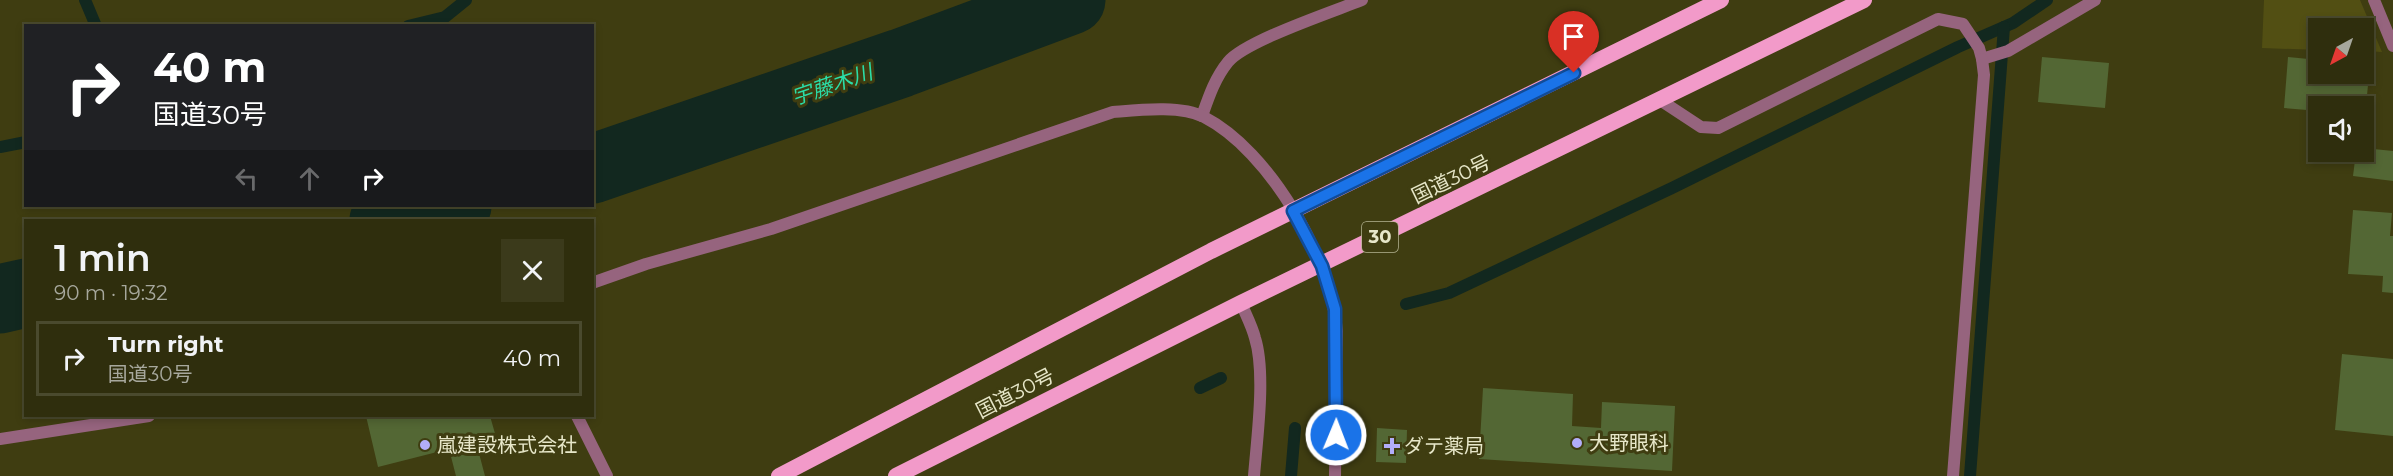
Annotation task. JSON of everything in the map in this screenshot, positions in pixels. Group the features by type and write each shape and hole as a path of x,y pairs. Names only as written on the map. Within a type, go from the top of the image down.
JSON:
{"highway":[{"name":"国道30号","path":"779,476 1211,251 1721,0"},
{"name":"国道30号","path":"896,476 1241,303 1322,266 1864,0"}],"street":[{"path":"1202,116 1214,83 1229,60 1249,46 1362,0"},
{"path":"1983,54 2008,51 2095,0"},
{"path":"2374,0 2393,46"},
{"path":"1660,100 1701,127 1718,128 1938,19 1963,24 1983,54 1984,75 1953,476"},
{"path":"594,282 646,264 771,229 1113,112 1156,108 1202,116 1232,135 1266,170 1293,211 1322,266 1335,309 1337,332 1335,476"},
{"path":"1241,303 1256,338 1258,353 1260,394 1254,476"},
{"path":"0,439 143,417"},
{"path":"578,417 607,476"}],"shaded area":[{"path":"2264,0 2360,0 2368,18 2308,18 2308,50 2262,48"},
{"path":"2374,33 2382,52 2374,52"}],"building":[{"path":"2042,57 2109,63 2105,108 2038,102"},
{"path":"2288,57 2308,59 2308,84 2368,84 2367,96 2308,96 2308,110 2284,108"},
{"path":"2374,149 2393,151 2393,181 2353,176 2355,162 2374,162"},
{"path":"2353,210 2392,213 2390,236 2393,236 2393,293 2382,292 2383,276 2348,274"},
{"path":"2342,354 2393,359 2393,436 2335,430"},
{"name":"大野眼科","path":"1483,388 1573,394 1572,426 1601,428 1602,402 1675,406 1672,471 1479,459"},
{"name":"嵐建設株式会社","path":"366,417 490,417 496,437 476,442 485,476 456,476 449,449 378,467"},
{"name":"ダテ薬局","path":"1377,428 1407,430 1406,463 1376,462"}],"waterway":[{"path":"85,0 95,24"},
{"path":"416,24 445,17 466,0"},
{"name":"宇藤木川","path":"594,168 901,63 1071,0"},
{"path":"1406,304 1449,293 1672,188 1958,47 2013,23 2047,0"},
{"path":"1970,476 2004,27"},
{"path":"0,147 24,142"},
{"name":"宇藤木川","path":"389,219 452,207"},
{"name":"宇藤木川","path":"0,299 24,293"},
{"path":"1200,388 1221,378"},
{"path":"1291,476 1295,428"}],"place":[{"name":"大野眼科","path":"1577,443"},
{"name":"嵐建設株式会社","path":"425,445"},
{"name":"ダテ薬局","path":"1392,446"}],"route":[{"path":"1336,435 1337,332 1335,309 1322,266 1293,211 1574,73"}]}
